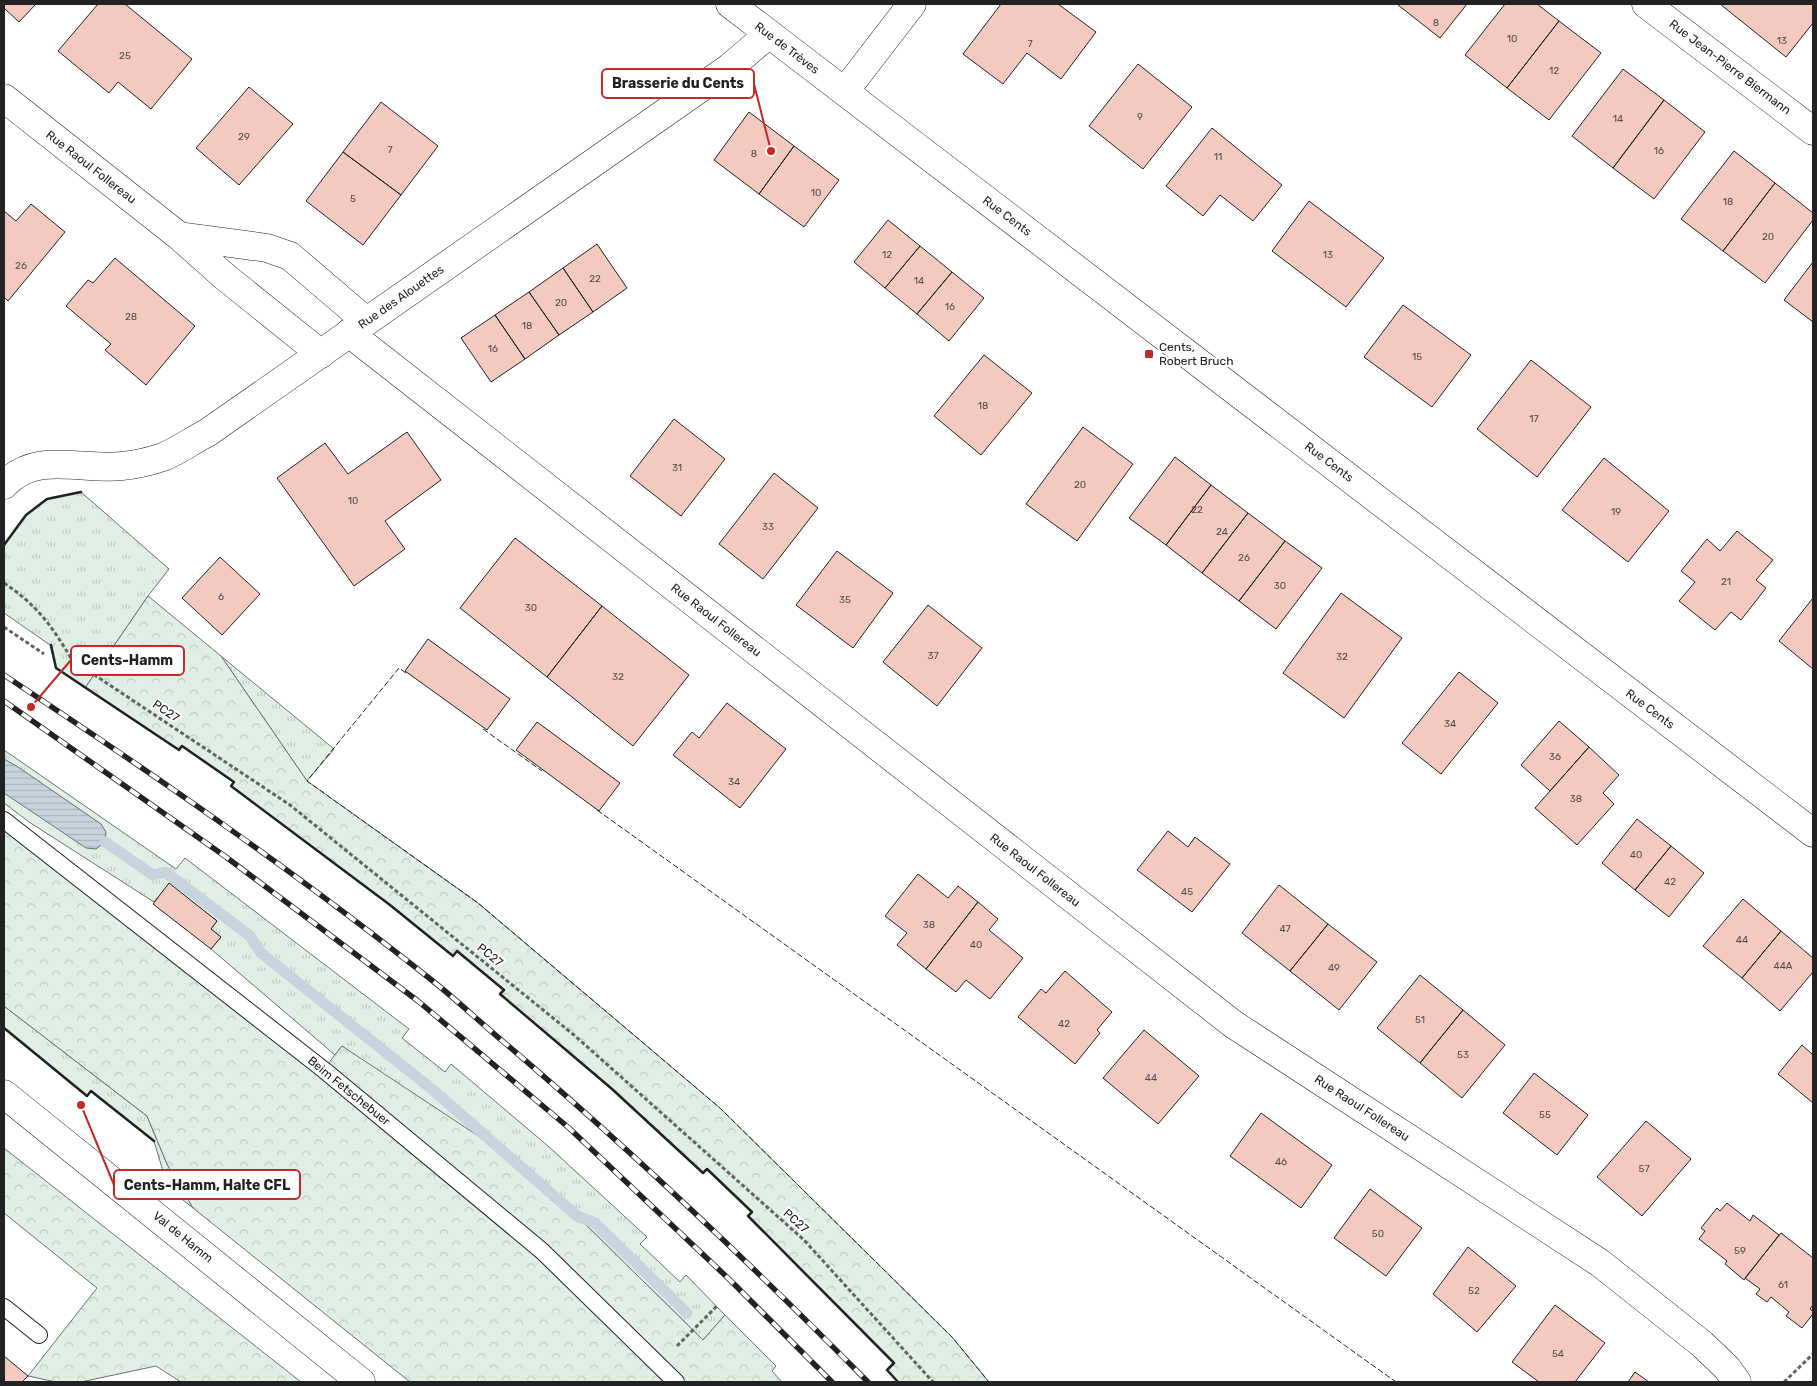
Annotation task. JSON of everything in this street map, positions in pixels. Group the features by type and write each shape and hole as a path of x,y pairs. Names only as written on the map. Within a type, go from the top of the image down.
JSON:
{"main road":[{"name":"Rue de Trèves","path":"730,4 844,92"},
{"path":"844,92 912,4"},
{"name":"Rue Jean-Pierre Biermann","path":"1646,4 1813,131"},
{"name":"Rue des Alouettes","path":"5,480 27,469 49,464 121,466 164,457 207,433 729,68 769,34"},
{"name":"Rue Cents","path":"844,92 1813,834"},
{"name":"Rue Raoul Follereau","path":"4,98 179,236 224,276 320,354"},
{"name":"Rue Raoul Follereau","path":"179,236 267,248 290,256 358,327 1233,1024 1600,1263 1702,1344 1727,1368 1737,1382"},
{"name":"Val de Hamm","path":"4,1094 221,1267 361,1382"}],"lane":[{"name":"Beim Fetschebuer","path":"4,820 324,1070 542,1251 657,1366 676,1382"},
{"path":"4,1307 39,1334"}],"path":[{"name":"PC27","path":"4,583 23,596 52,626 72,660 290,805 574,1035 804,1240 933,1382"},
{"path":"4,626 44,654"},
{"path":"657,1366 717,1306"},
{"path":"1784,1382 1799,1370 1813,1354"}],"green space":[{"path":"81,492 169,569 148,596 85,688 56,668 50,645 4,613 4,545 26,515 47,499"},
{"path":"148,596 221,656 307,781 478,903 720,1108 952,1337 989,1382 898,1382 887,1370 894,1362 748,1216 752,1212 707,1169 703,1173 612,1089 500,994 504,989 457,951 453,956 390,905 231,786 233,782 182,746 179,750 85,688"},
{"path":"221,656 334,749 307,781"},
{"path":"4,750 176,869 185,858 409,1029 402,1038 445,1072 451,1064 548,1146 647,1237 640,1244 680,1282 686,1275 725,1315 703,1340 577,1216 342,1046 335,1055 211,949 221,937 211,929 217,921 169,884 154,902 29,822 4,803"},
{"path":"4,820 324,1069 342,1046 513,1159 577,1216 703,1340 725,1315 776,1366 772,1371 782,1382 410,1382 193,1208 167,1164 147,1116 4,1006"},
{"path":"4,1006 147,1116 167,1164 193,1208 168,1188 154,1141 91,1091 87,1096 4,1028"},
{"path":"4,1148 301,1382 181,1382 156,1366 81,1382 56,1382 28,1376 97,1288 4,1213"}],"shaded area":[{"path":"4,759 101,824 106,832 105,842 96,849 86,848 4,793"}],"building":[{"path":"4,4 36,4 19,22 4,8"},
{"path":"98,4 125,4 192,59 151,109 118,82 109,93 58,51"},
{"path":"1001,4 1058,4 1096,32 1061,79 1027,53 1003,84 963,54"},
{"path":"1399,4 1467,4 1440,38"},
{"path":"1505,4 1537,4 1559,21 1507,88 1465,55"},
{"path":"1720,4 1813,4 1813,23 1786,57"},
{"path":"1559,21 1601,53 1549,120 1507,88"},
{"path":"1138,64 1192,107 1143,169 1089,126"},
{"path":"1623,69 1664,100 1613,168 1572,136"},
{"path":"249,87 293,124 239,185 196,148"},
{"path":"1664,100 1705,132 1654,199 1613,168"},
{"path":"381,102 438,146 401,195 343,152"},
{"path":"749,112 794,146 759,194 714,160"},
{"path":"1212,128 1282,185 1253,221 1220,195 1203,216 1166,186"},
{"path":"794,146 839,180 804,227 759,194"},
{"path":"1734,151 1775,183 1723,251 1681,219"},
{"path":"343,152 401,195 363,245 306,201"},
{"path":"1775,183 1813,213 1813,220 1765,283 1723,251"},
{"path":"1309,201 1384,258 1346,307 1272,251"},
{"path":"31,204 65,232 8,301 4,297 4,211 16,221"},
{"path":"888,220 920,246 885,288 854,262"},
{"path":"597,244 627,288 593,312 563,268"},
{"path":"920,246 952,272 917,314 885,288"},
{"path":"115,258 195,326 146,385 105,350 111,344 66,306 88,280 93,283"},
{"path":"1813,262 1813,322 1784,300"},
{"path":"563,268 593,312 559,335 529,292"},
{"path":"952,272 984,298 949,341 917,314"},
{"path":"529,292 559,335 525,359 495,315"},
{"path":"1403,305 1471,355 1432,407 1364,357"},
{"path":"495,315 525,359 491,382 461,338"},
{"path":"984,355 1032,393 981,455 934,416"},
{"path":"1531,360 1591,407 1537,477 1477,429"},
{"path":"674,419 725,459 681,516 630,476"},
{"path":"1083,427 1133,464 1077,541 1026,504"},
{"path":"407,432 441,480 385,521 405,549 354,586 277,478 325,443 348,474"},
{"path":"1175,457 1211,485 1166,545 1129,518"},
{"path":"1604,458 1669,511 1628,562 1562,510"},
{"path":"774,473 818,508 763,579 719,544"},
{"path":"1211,485 1248,513 1202,573 1166,545"},
{"path":"1248,513 1285,541 1239,601 1202,573"},
{"path":"1737,531 1773,560 1756,580 1766,588 1741,620 1731,612 1715,630 1679,601 1695,582 1681,571 1707,539 1720,551"},
{"path":"515,538 602,606 547,677 460,608"},
{"path":"1285,541 1322,568 1276,629 1239,601"},
{"path":"837,551 893,593 853,648 796,605"},
{"path":"220,557 260,594 222,635 182,598"},
{"path":"1341,593 1402,638 1344,718 1283,673"},
{"path":"1813,598 1813,669 1779,641"},
{"path":"928,605 982,648 937,706 883,662"},
{"path":"602,606 689,675 633,746 547,677"},
{"path":"428,639 510,699 487,730 405,671"},
{"path":"1459,672 1498,703 1441,774 1402,743"},
{"path":"727,703 786,749 740,808 673,755 692,732 699,738"},
{"path":"1559,721 1589,747 1550,791 1521,765"},
{"path":"537,722 620,783 599,811 516,750"},
{"path":"1589,747 1619,775 1603,793 1614,804 1577,845 1535,808"},
{"path":"1637,819 1671,846 1635,890 1602,863"},
{"path":"1168,831 1188,847 1195,837 1230,864 1192,912 1137,870"},
{"path":"1671,846 1704,873 1669,917 1635,890"},
{"path":"918,874 948,898 958,886 978,902 926,969 897,945 907,933 885,916"},
{"path":"169,883 217,921 211,929 221,937 211,949 153,904"},
{"path":"1279,885 1328,924 1290,971 1242,933"},
{"path":"1743,899 1781,931 1742,978 1703,946"},
{"path":"978,902 998,919 989,930 1023,958 990,999 966,980 956,992 926,969"},
{"path":"1328,924 1377,962 1339,1010 1290,971"},
{"path":"1781,931 1813,958 1813,972 1780,1011 1742,978"},
{"path":"1065,971 1112,1012 1097,1030 1100,1033 1075,1064 1018,1017 1041,989 1046,993"},
{"path":"1420,975 1463,1010 1420,1063 1377,1028"},
{"path":"1463,1010 1505,1045 1462,1098 1420,1063"},
{"path":"1144,1030 1199,1076 1158,1124 1103,1078"},
{"path":"1802,1045 1813,1055 1813,1103 1778,1074"},
{"path":"1534,1073 1588,1115 1557,1155 1503,1113"},
{"path":"1261,1113 1332,1165 1301,1208 1230,1156"},
{"path":"1646,1121 1691,1159 1642,1216 1597,1177"},
{"path":"1370,1189 1422,1228 1386,1276 1334,1238"},
{"path":"1727,1203 1750,1221 1753,1215 1779,1235 1744,1280 1725,1264 1727,1261 1699,1239 1705,1231 1701,1228 1717,1208 1720,1211"},
{"path":"1781,1233 1813,1258 1813,1305 1810,1309 1813,1311 1813,1314 1802,1328 1786,1316 1789,1312 1771,1297 1767,1302 1756,1294 1760,1289 1745,1278"},
{"path":"1468,1247 1516,1286 1477,1332 1433,1294"},
{"path":"1555,1305 1605,1343 1575,1382 1539,1382 1512,1362"},
{"path":"4,1356 28,1376 22,1382 4,1382"},
{"path":"1635,1372 1649,1382 1628,1382"}],"waterway":[{"path":"105,842 153,875 165,872 250,936 261,953 433,1090 577,1216 595,1223 687,1313"}],"railway":[{"path":"4,675 113,748 276,862 382,941 443,990 553,1084 645,1167 736,1252 868,1382"},
{"path":"4,701 226,857 418,1001 569,1128 730,1280 832,1382"}],"fence":[{"path":"406,673 399,668 307,781 478,903 720,1108 952,1337 989,1382"},
{"path":"483,729 542,771"},
{"path":"597,810 1396,1382"}],"wall":[{"path":"4,545 26,515 47,499 81,492"},
{"path":"51,645 56,668 179,750 182,746 234,782 231,786 390,905 453,956 457,951 504,990 500,994 612,1089 703,1173 707,1169 752,1212 748,1216 894,1363 887,1370 898,1382"},
{"path":"4,1028 87,1096 91,1091 154,1141"}],"place":[{"name":"Brasserie du Cents","path":"771,151"},
{"name":"Cents, Robert Bruch","path":"1149,354"},
{"name":"Cents-Hamm","path":"31,707"},
{"name":"Cents-Hamm, Halte CFL","path":"81,1105"}]}
